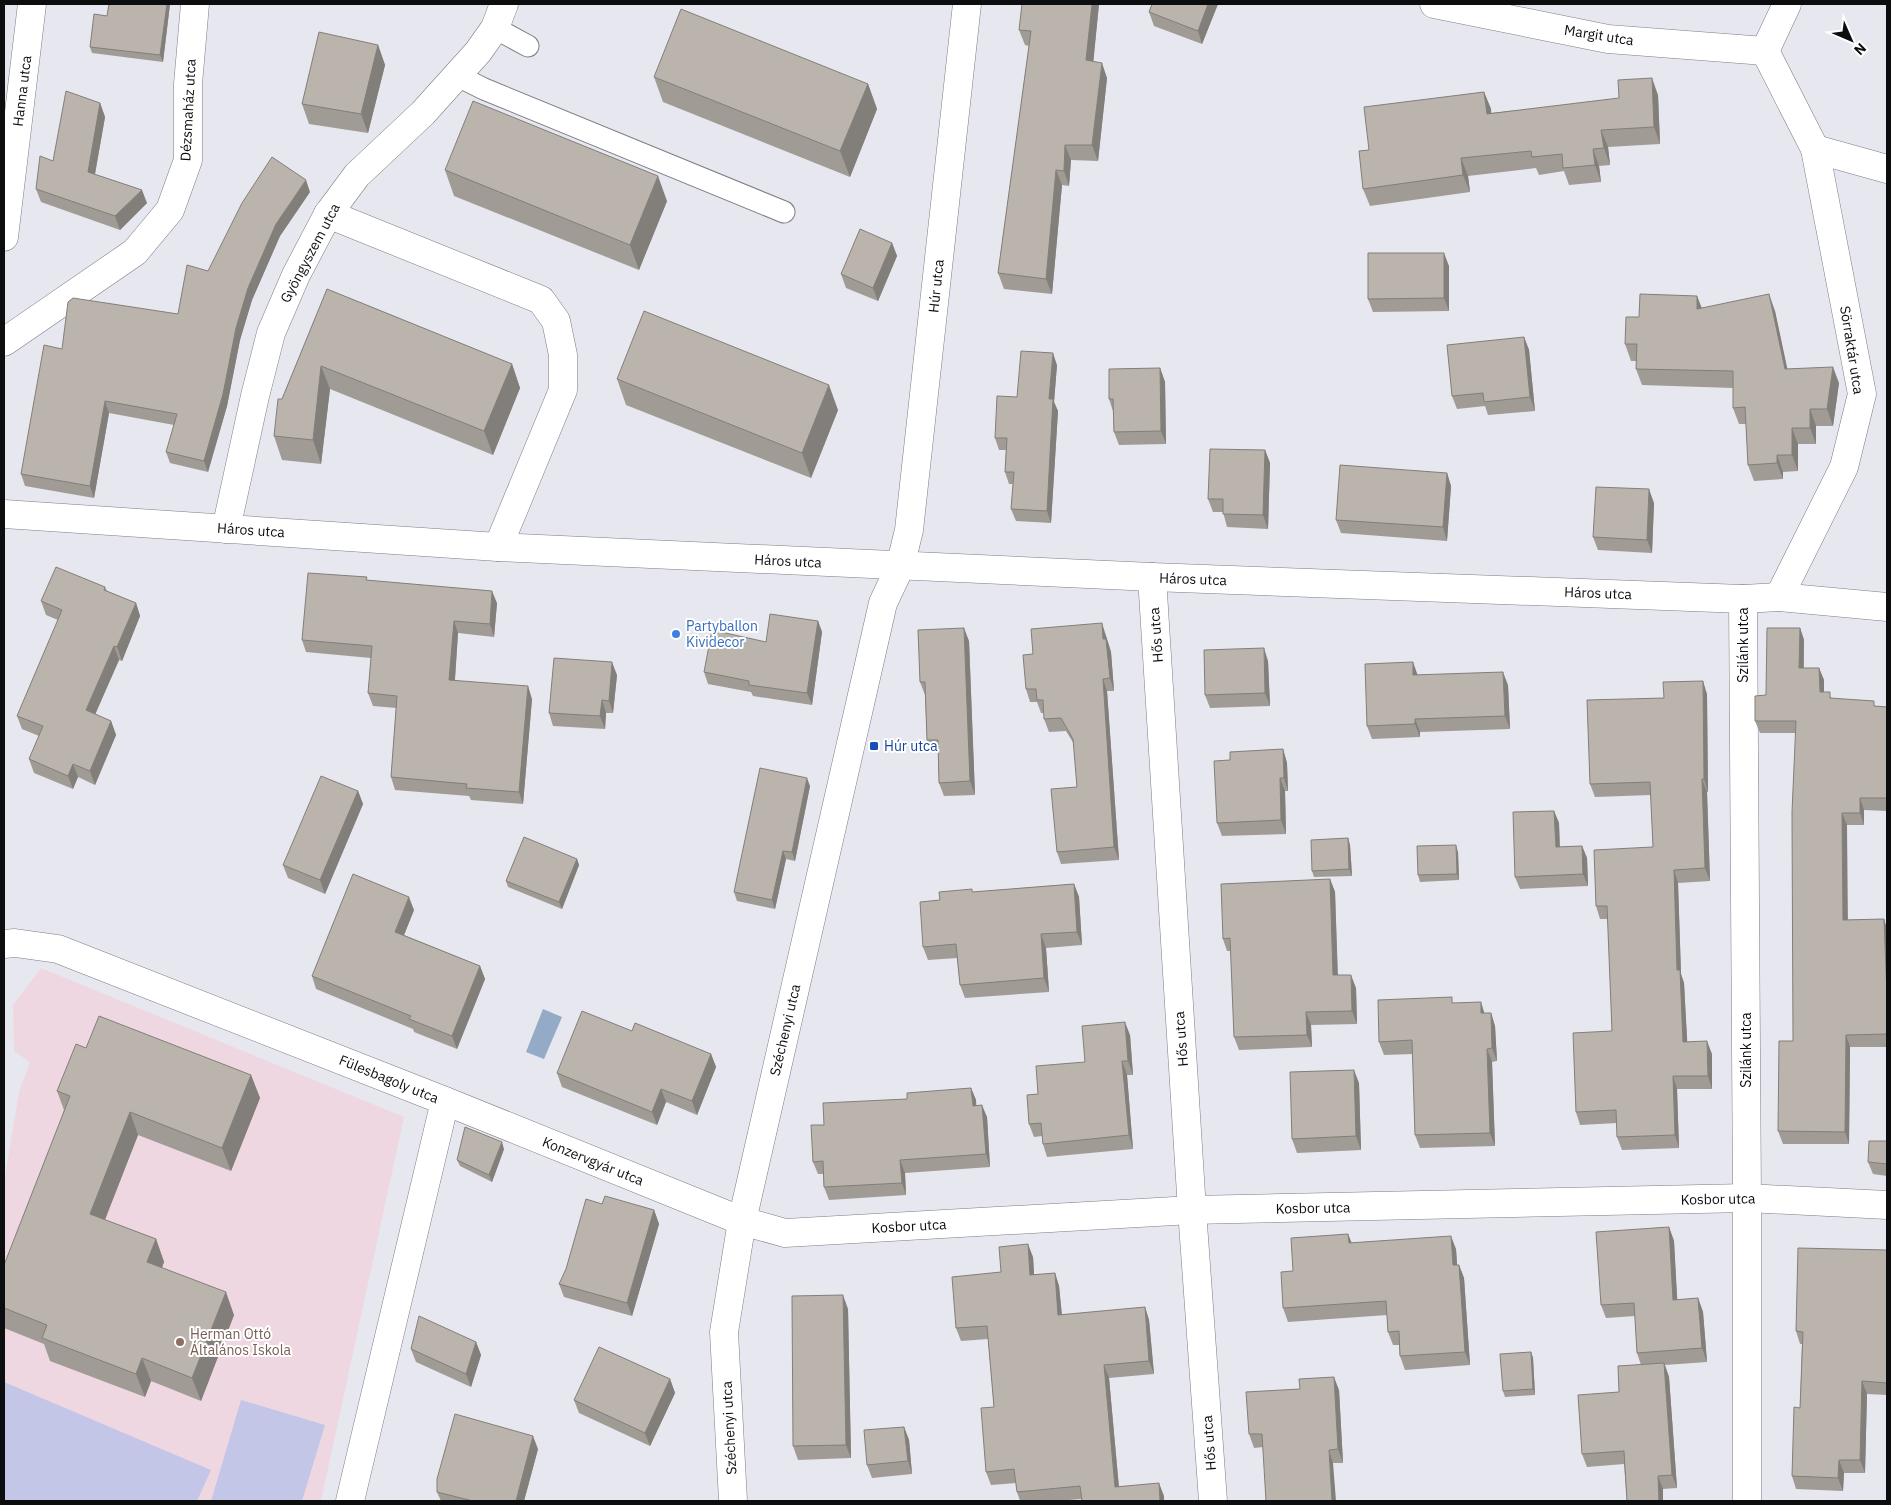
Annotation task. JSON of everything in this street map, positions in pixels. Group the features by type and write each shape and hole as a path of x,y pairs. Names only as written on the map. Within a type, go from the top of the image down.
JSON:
{"street":[{"name":"Hanna utca","path":"4,235 32,4"},
{"name":"Dézsmaház utca","path":"4,342 135,252 170,210 188,160 188,84 196,4"},
{"name":"Húr utca","path":"900,566 909,530 966,4"},
{"name":"Margit utca","path":"1434,4 1608,39 1765,52"},
{"path":"1787,4 1765,52 1815,149 1887,169"},
{"name":"Gyöngyszem utca","path":"226,529 254,396 271,334 296,275 328,214 357,175 424,113 458,76 478,52 500,16"},
{"name":"Sörraktár utca","path":"1780,597 1844,467 1862,394 1815,149"},
{"path":"328,214 541,300 556,321 563,354 563,390 498,547"},
{"name":"Háros utca","path":"4,514 498,547 1152,577 1743,599 1780,597 1887,607"},
{"name":"Széchenyi utca","path":"733,1501 724,1332 742,1221 883,603 900,566"},
{"name":"Hős utca","path":"1152,577 1192,1210 1213,1501"},
{"name":"Szilánk utca","path":"1743,599 1747,1501"},
{"name":"Fülesbagoly utca","path":"4,944 15,943 58,949 445,1101 350,1501"},
{"name":"Konzervgyár utca","path":"445,1101 742,1221"},
{"name":"Kosbor utca","path":"742,1221 785,1233 1192,1210 1747,1198 1887,1205"}],"lane":[{"path":"500,16 528,46"},
{"path":"458,76 484,89 784,212"}],"shaded area":[{"name":"Herman Ottó Általános Iskola","path":"41,968 404,1117 321,1501 4,1501 4,1182 19,1092 30,1062 14,1051 13,1005"},
{"path":"543,1009 562,1017 544,1059 526,1052"},
{"path":"4,1382 211,1470 197,1501 4,1501"},
{"path":"241,1400 325,1425 302,1501 211,1501"}],"building":[{"path":"109,4 167,4 160,55 90,47 94,14 107,16"},
{"path":"1022,4 1092,4 1086,60 1102,63 1092,145 1065,145 1064,171 1056,170 1046,279 998,273 1031,31 1019,30"},
{"path":"1152,4 1208,4 1198,31 1149,12"},
{"path":"681,9 868,84 840,151 654,77"},
{"path":"319,32 378,45 361,114 302,104"},
{"path":"1652,78 1654,127 1601,130 1604,148 1593,149 1595,165 1563,168 1562,154 1532,157 1531,151 1461,158 1463,175 1363,189 1359,151 1369,150 1364,107 1484,92 1487,114 1619,98 1618,80"},
{"path":"66,91 100,103 88,172 142,190 115,216 36,189 40,156 53,161"},
{"path":"473,101 658,176 630,245 445,170"},
{"path":"272,157 306,180 276,224 248,288 236,328 223,394 204,461 166,452 177,414 105,401 90,486 21,474 44,345 62,349 68,302 73,298 178,314 187,265 208,271 242,203"},
{"path":"860,229 892,243 873,288 841,274"},
{"path":"1368,253 1444,253 1444,298 1368,299"},
{"path":"327,289 512,364 484,431 321,366 313,440 274,436 278,399 282,399"},
{"path":"1640,294 1697,296 1697,309 1769,294 1785,369 1833,367 1827,409 1810,409 1810,428 1792,428 1792,455 1777,455 1777,463 1748,465 1745,407 1733,408 1733,371 1636,369 1637,344 1625,344 1626,317 1639,317"},
{"path":"644,311 829,385 802,453 617,379"},
{"path":"1524,337 1530,397 1484,402 1483,393 1452,396 1447,345"},
{"path":"1021,351 1053,353 1049,399 1053,399 1047,511 1011,509 1014,472 1005,472 1007,438 995,438 997,396 1017,397"},
{"path":"1160,368 1161,431 1114,432 1113,399 1109,399 1109,369"},
{"path":"1210,449 1265,450 1263,515 1223,514 1223,499 1208,499"},
{"path":"1340,465 1447,473 1443,527 1336,520"},
{"path":"1596,487 1649,489 1647,540 1593,537"},
{"path":"56,567 105,587 104,590 136,603 117,647 114,646 86,710 111,721 90,771 73,764 68,776 29,759 43,726 17,716 62,610 41,601"},
{"path":"308,573 367,577 366,580 492,591 490,624 454,621 449,680 528,686 519,792 466,788 467,784 391,777 397,696 368,693 372,646 302,640"},
{"path":"770,614 818,621 807,693 749,685 749,681 704,672 712,630 766,642"},
{"path":"1102,623 1103,639 1106,639 1110,678 1103,679 1114,847 1057,852 1051,789 1077,787 1073,739 1061,718 1044,719 1043,700 1037,700 1036,689 1026,689 1023,655 1033,654 1031,629"},
{"path":"964,628 970,781 939,783 938,740 927,740 925,682 920,682 918,630"},
{"path":"1767,628 1800,628 1799,668 1819,668 1820,692 1830,692 1830,698 1874,701 1874,706 1887,707 1887,798 1860,798 1860,813 1842,813 1843,920 1884,919 1887,995 1887,1034 1846,1035 1845,1132 1778,1131 1779,1041 1793,1041 1792,812 1796,721 1755,721 1755,696 1766,695"},
{"path":"1264,648 1265,693 1205,695 1204,650"},
{"path":"554,658 612,662 609,701 602,700 600,716 549,713"},
{"path":"1413,662 1413,675 1503,672 1505,716 1415,719 1415,724 1367,726 1365,664"},
{"path":"1703,681 1704,779 1702,779 1705,868 1674,870 1677,970 1680,970 1683,1042 1707,1041 1708,1076 1673,1076 1675,1135 1617,1137 1616,1110 1576,1112 1573,1033 1612,1031 1607,906 1596,906 1594,850 1653,847 1650,782 1590,784 1587,700 1664,698 1663,682"},
{"path":"1283,749 1284,778 1280,778 1281,820 1217,823 1214,761 1230,760 1230,752"},
{"path":"760,768 807,778 792,852 783,851 772,900 734,892"},
{"path":"321,776 358,791 320,880 283,865"},
{"path":"1554,811 1556,847 1582,846 1583,874 1515,877 1513,812"},
{"path":"524,837 577,859 559,902 506,881"},
{"path":"1348,838 1349,869 1312,871 1311,840"},
{"path":"1456,845 1457,874 1418,875 1417,846"},
{"path":"353,874 409,897 395,932 480,966 452,1036 409,1019 411,1016 312,976"},
{"path":"1330,879 1333,975 1351,975 1352,1011 1306,1012 1307,1035 1234,1037 1230,938 1223,939 1221,884"},
{"path":"1074,884 1077,932 1041,934 1044,978 960,985 956,944 923,947 920,902 940,900 939,892 972,889 972,892"},
{"path":"1452,997 1452,1003 1481,1002 1481,1013 1491,1013 1492,1048 1487,1049 1490,1133 1415,1135 1412,1040 1379,1042 1378,1000"},
{"path":"582,1011 632,1031 635,1023 711,1054 692,1101 661,1089 652,1112 557,1073"},
{"path":"99,1016 251,1075 222,1148 130,1112 90,1214 156,1239 147,1262 226,1292 192,1378 142,1358 136,1374 42,1338 47,1325 4,1308 4,1265 70,1096 57,1091 76,1044 86,1048"},
{"path":"1125,1022 1128,1061 1122,1061 1129,1135 1043,1144 1041,1123 1029,1124 1027,1095 1038,1094 1036,1066 1085,1062 1082,1026"},
{"path":"1354,1070 1356,1136 1292,1139 1290,1072"},
{"path":"971,1088 973,1106 982,1105 986,1154 900,1160 902,1183 824,1187 823,1161 813,1162 811,1125 824,1125 823,1103 907,1099 907,1093"},
{"path":"465,1127 502,1142 489,1175 457,1160"},
{"path":"1869,1141 1887,1141 1887,1164 1868,1162"},
{"path":"605,1196 654,1210 627,1303 559,1284 566,1269 586,1199 602,1204"},
{"path":"1669,1227 1673,1300 1698,1298 1702,1348 1637,1353 1634,1303 1601,1305 1596,1232"},
{"path":"1348,1234 1349,1243 1451,1236 1453,1265 1459,1265 1465,1352 1400,1356 1399,1331 1388,1332 1386,1301 1283,1308 1281,1272 1293,1271 1291,1238"},
{"path":"1028,1244 1030,1275 1055,1273 1058,1315 1145,1307 1149,1361 1104,1365 1115,1487 1159,1483 1160,1501 1082,1501 1080,1486 1017,1492 1014,1469 986,1472 981,1408 994,1407 987,1326 956,1328 952,1277 1001,1272 999,1247"},
{"path":"1798,1248 1887,1250 1887,1383 1862,1381 1860,1460 1839,1460 1838,1478 1792,1476 1794,1407 1800,1408 1803,1332 1796,1331"},
{"path":"843,1295 846,1445 793,1446 792,1296"},
{"path":"419,1316 476,1342 466,1374 411,1349"},
{"path":"599,1347 670,1379 645,1433 574,1400"},
{"path":"1531,1352 1533,1389 1503,1391 1500,1354"},
{"path":"1664,1363 1672,1475 1658,1476 1659,1501 1627,1501 1624,1451 1582,1454 1578,1395 1619,1392 1618,1366"},
{"path":"1334,1377 1338,1449 1329,1450 1332,1501 1266,1501 1262,1434 1249,1434 1246,1392 1300,1389 1299,1379"},
{"path":"455,1414 533,1436 516,1501 473,1501 437,1492 437,1479"},
{"path":"904,1427 908,1461 867,1465 864,1430"}],"place":[{"name":"Partyballon Kividecor","path":"676,634"},
{"name":"Húr utca","path":"874,746"},
{"name":"Herman Ottó Általános Iskola","path":"180,1342"}]}
